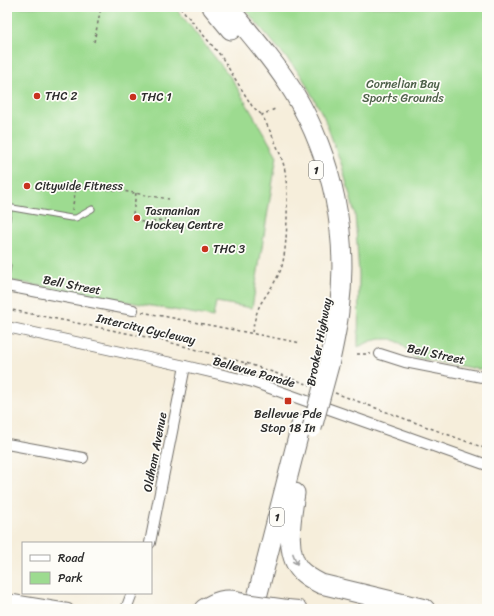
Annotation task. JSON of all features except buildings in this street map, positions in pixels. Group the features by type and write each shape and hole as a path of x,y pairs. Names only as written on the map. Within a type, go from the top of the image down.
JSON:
{"highway":[{"name":"Brooker Highway","path":"212,7 261,66 284,98 307,144 319,177 327,215 330,242 331,272 323,363 306,426 246,605"},
{"name":"1","path":"228,7 264,50 294,93 310,122 322,150 330,176 338,214 342,248 342,273 339,311 323,363"},
{"name":"Brooker Highway","path":"265,609 295,493 306,426"},
{"path":"295,493 290,533 291,546 297,564 305,574 321,584 425,609"},
{"path":"204,609 222,600 230,599 246,605"},
{"path":"216,609 229,603 246,605"}],"main road":[{"path":"246,605 293,608"}],"street":[{"name":"Bell Street","path":"7,286 133,310"},
{"name":"Bellevue Parade","path":"7,327 253,382 487,465"},
{"name":"Bell Street","path":"380,354 405,362 487,378"},
{"name":"Oldham Avenue","path":"150,542 185,366"},
{"path":"7,444 83,458"},
{"path":"126,609 132,594"},
{"path":"7,599 68,609"}],"lane":[{"path":"7,220 8,207 71,218 76,218 92,209"},
{"path":"7,272 8,266"}],"path":[{"path":"94,42 101,7"},
{"path":"180,7 221,56 252,106 262,115 282,158 286,191 286,234 284,255 281,268 273,285 260,305 252,332"},
{"path":"262,115 277,108"},
{"path":"71,218 76,188 116,190 169,199"},
{"path":"136,193 132,220 149,222 166,219"},
{"name":"Intercity Cycleway","path":"7,309 162,340 246,363 302,382"},
{"path":"133,310 252,332 301,343"},
{"path":"357,354 380,354"},
{"path":"332,392 487,449"}],"green space":[{"name":"Tasmanian Hockey Centre","path":"7,7 175,7 232,79 277,156 252,308 216,302 213,317 7,280"},
{"name":"Cornelian Bay Sports Grounds","path":"243,7 487,7 487,371 413,357 402,344 392,339 371,341 358,347 359,275 355,214 342,166 324,117 301,75"}],"place":[{"name":"THC 2","path":"37,96"},
{"name":"THC 1","path":"133,97"},
{"name":"Citywide Fitness","path":"27,186"},
{"name":"Tasmanian Hockey Centre","path":"137,218"},
{"name":"THC 3","path":"205,249"},
{"name":"Bellevue Pde Stop 18 In","path":"288,401"}]}
